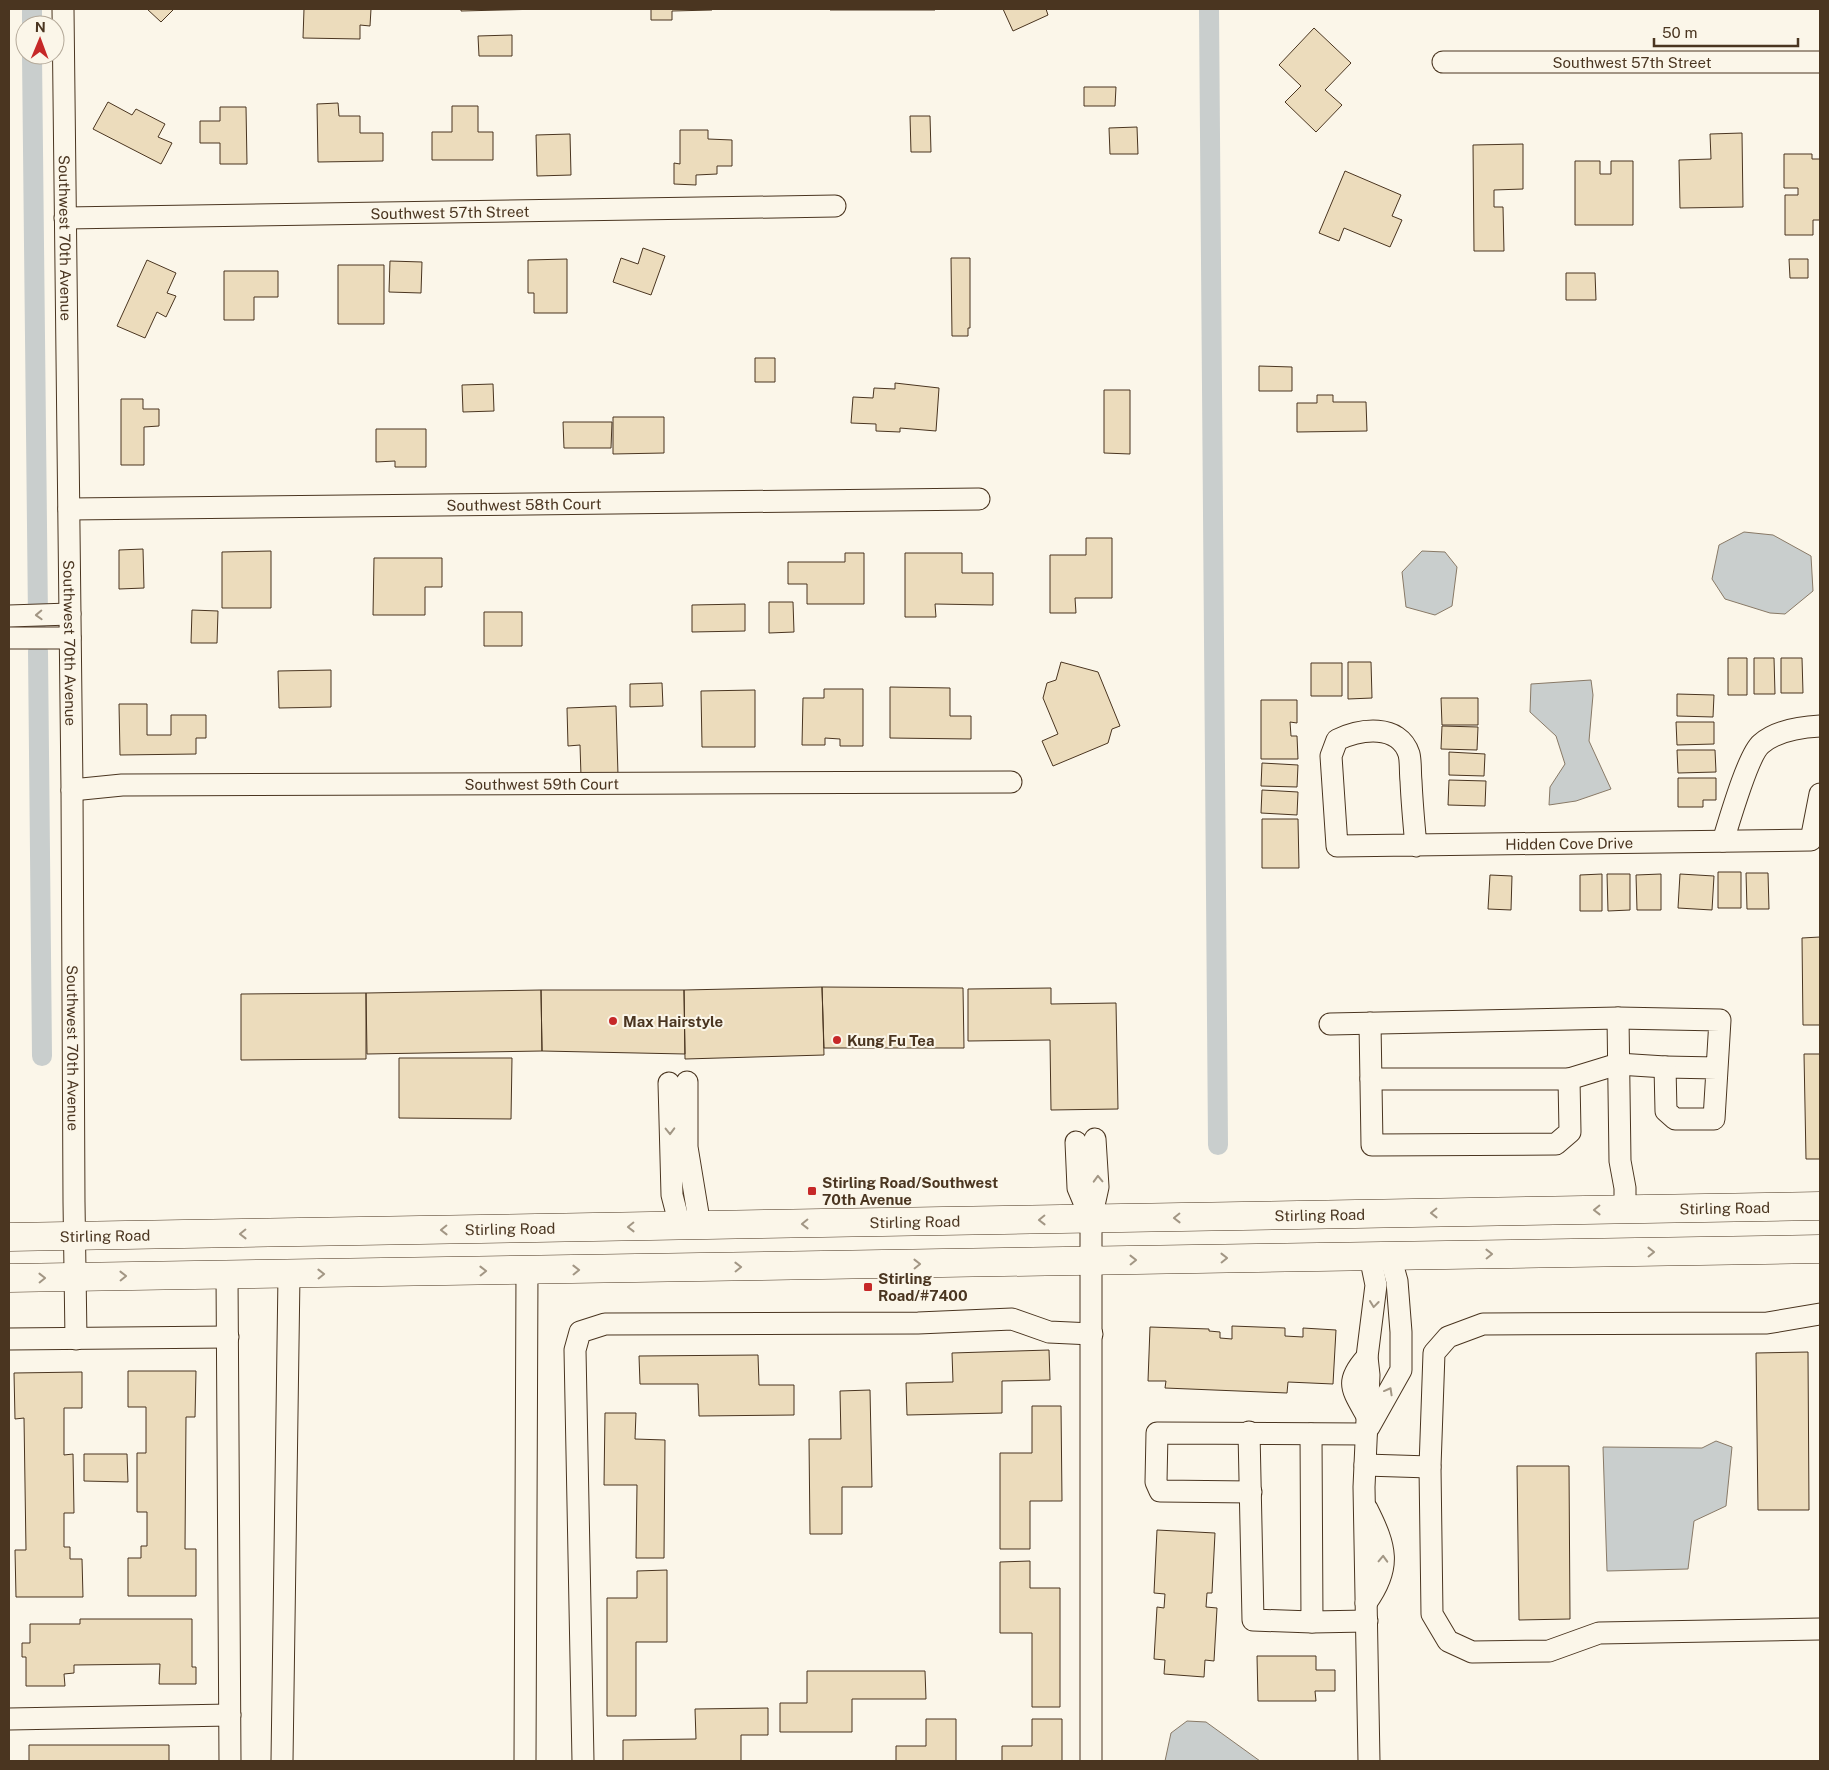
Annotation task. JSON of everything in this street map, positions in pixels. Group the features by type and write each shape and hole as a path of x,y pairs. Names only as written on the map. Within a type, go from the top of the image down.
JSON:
{"main road":[{"name":"Stirling Road","path":"9,1237 1820,1206"},
{"path":"527,1270 528,1229"},
{"path":"9,1278 1820,1249"}],"street":[{"name":"Southwest 70th Avenue","path":"63,9 76,1338"},
{"name":"Southwest 57th Street","path":"1443,62 1820,62"},
{"name":"Southwest 57th Street","path":"65,218 834,206"},
{"name":"Southwest 58th Court","path":"69,508 979,499"},
{"path":"9,616 70,614"},
{"path":"9,638 70,638"},
{"path":"1723,841 1749,766 1760,745 1772,736 1802,727 1820,726"},
{"name":"Hidden Cove Drive","path":"1416,846 1409,755 1400,739 1385,732 1364,731 1350,734 1337,740 1331,756 1337,846 1416,846 1811,840 1820,794"},
{"name":"Southwest 59th Court","path":"72,790 132,785 1011,782"},
{"path":"1618,1018 1620,1160 1625,1188 1625,1210"},
{"path":"1330,1024 1618,1018 1720,1020 1714,1119 1675,1119 1666,1110 1666,1067"},
{"path":"1370,1023 1372,1145 1556,1144 1570,1132 1569,1079"},
{"path":"1371,1079 1569,1079 1618,1064 1717,1068"},
{"path":"678,1082 672,1195 690,1226"},
{"path":"1085,1140 1078,1188 1091,1219 1091,1761"},
{"path":"1369,1761 1364,1504 1369,1374 1367,1357 1380,1256"},
{"path":"1250,1492 1160,1491 1156,1482 1157,1433 1249,1432 1311,1434 1366,1425 1401,1370 1401,1332 1397,1281 1380,1256"},
{"path":"525,1756 527,1270"},
{"path":"227,1275 230,1761"},
{"path":"282,1761 290,1275"},
{"path":"1820,1314 1768,1323 1483,1324 1448,1337 1434,1353 1430,1467 1432,1614 1448,1641 1472,1652 1550,1651 1599,1633 1820,1629"},
{"path":"583,1761 575,1350 580,1332 605,1324 918,1323 1012,1319 1049,1332 1092,1334"},
{"path":"9,1339 228,1337"},
{"path":"1249,1432 1254,1620 1312,1622 1366,1612"},
{"path":"1311,1434 1312,1622"},
{"path":"1365,1465 1430,1467"},
{"path":"9,1719 230,1714"}],"shaded area":[{"path":"1744,532 1773,535 1811,556 1813,591 1785,614 1770,613 1725,599 1712,579 1719,545"},
{"path":"1422,551 1445,552 1457,567 1452,606 1435,615 1406,607 1402,572"},
{"path":"1591,680 1593,695 1589,741 1611,789 1576,801 1549,805 1550,787 1565,764 1556,736 1530,712 1531,684"},
{"path":"1716,1441 1732,1447 1726,1506 1694,1521 1688,1569 1607,1571 1603,1447 1702,1448"},
{"path":"1187,1721 1206,1722 1260,1761 1165,1761 1171,1733"}],"building":[{"path":"147,9 174,9 161,22"},
{"path":"304,9 371,9 370,26 360,25 360,39 303,38"},
{"path":"461,9 543,9 461,11"},
{"path":"651,9 712,10 672,11 672,20 651,20"},
{"path":"935,9 935,10 830,10"},
{"path":"1003,9 1046,9 1048,15 1013,31"},
{"path":"1314,28 1351,63 1325,90 1342,105 1316,132 1285,102 1301,86 1279,65"},
{"path":"512,35 512,56 479,56 478,36"},
{"path":"1084,87 1116,87 1115,106 1084,106"},
{"path":"108,102 132,115 136,109 165,124 158,137 172,143 161,164 93,129"},
{"path":"338,103 339,116 360,116 360,133 383,133 383,161 318,162 317,104"},
{"path":"452,106 478,106 478,132 493,132 493,160 432,160 432,132 452,132"},
{"path":"220,107 246,107 247,164 220,164 220,143 200,143 200,121 220,121"},
{"path":"910,116 930,116 931,152 911,152"},
{"path":"1137,127 1138,154 1110,154 1109,128"},
{"path":"680,130 708,130 708,139 732,140 732,166 717,166 717,174 696,175 696,185 674,184 674,163 680,164"},
{"path":"1742,133 1743,207 1680,208 1679,160 1711,159 1710,134"},
{"path":"570,134 571,175 537,176 536,135"},
{"path":"1523,144 1523,189 1494,190 1494,207 1503,207 1504,251 1474,251 1473,145"},
{"path":"1784,154 1812,154 1812,159 1820,159 1820,220 1813,220 1813,235 1785,235 1785,195 1798,195 1798,188 1784,188"},
{"path":"1575,161 1600,161 1600,174 1611,174 1611,161 1633,161 1633,225 1575,225"},
{"path":"1345,171 1401,195 1392,216 1402,220 1390,247 1344,228 1339,241 1319,233"},
{"path":"643,248 665,256 651,295 613,282 621,258 638,264"},
{"path":"951,258 970,258 970,328 968,328 968,336 952,336"},
{"path":"567,259 567,313 534,313 534,293 528,293 528,260"},
{"path":"1789,259 1808,259 1808,278 1790,278"},
{"path":"147,260 176,273 167,293 176,296 166,317 157,312 145,338 117,326"},
{"path":"390,261 422,262 421,293 389,292"},
{"path":"338,265 384,265 384,324 338,324"},
{"path":"224,271 278,271 278,297 254,297 254,320 224,320"},
{"path":"1566,273 1595,273 1596,300 1566,300"},
{"path":"755,358 775,358 775,382 755,382"},
{"path":"1259,366 1292,367 1292,391 1259,391"},
{"path":"895,383 939,388 936,431 900,428 900,432 876,431 876,424 851,423 853,397 873,398 874,388 895,389"},
{"path":"493,384 494,411 463,412 462,385"},
{"path":"1104,390 1130,390 1130,454 1104,453"},
{"path":"1317,395 1333,395 1333,402 1366,402 1367,431 1297,432 1297,403 1317,403"},
{"path":"121,399 143,399 143,409 159,409 159,426 144,427 144,465 121,465"},
{"path":"613,417 664,417 664,453 613,454"},
{"path":"563,422 612,422 611,448 564,448"},
{"path":"376,429 426,429 426,467 395,467 395,461 376,462"},
{"path":"1086,538 1112,538 1112,598 1075,598 1076,613 1050,613 1050,555 1086,555"},
{"path":"143,549 144,588 119,589 119,550"},
{"path":"271,551 271,608 222,608 222,552"},
{"path":"845,553 864,553 864,604 807,604 807,584 788,584 788,562 845,562"},
{"path":"905,553 962,553 962,573 993,573 993,605 935,604 936,617 905,617"},
{"path":"374,558 442,558 442,587 425,587 425,615 373,615"},
{"path":"769,602 793,602 794,632 769,633"},
{"path":"745,604 745,631 692,632 692,605"},
{"path":"192,610 218,611 217,643 191,643"},
{"path":"484,612 522,612 522,646 484,646"},
{"path":"1728,658 1747,658 1747,695 1728,695"},
{"path":"1754,658 1774,658 1775,694 1754,694"},
{"path":"1781,658 1802,658 1803,693 1781,693"},
{"path":"1061,662 1098,672 1120,726 1112,729 1108,743 1053,766 1042,741 1058,734 1043,698 1047,683 1056,680"},
{"path":"1348,662 1371,662 1372,698 1348,699"},
{"path":"1311,663 1342,663 1342,696 1311,696"},
{"path":"331,670 331,707 279,708 278,671"},
{"path":"662,683 663,706 630,707 630,684"},
{"path":"890,687 950,688 950,716 971,716 971,739 890,738"},
{"path":"824,689 863,689 863,746 840,746 840,739 825,738 825,745 802,745 803,698 824,698"},
{"path":"755,690 755,747 702,747 701,691"},
{"path":"1677,694 1714,695 1713,717 1677,716"},
{"path":"1441,698 1478,698 1478,725 1442,725"},
{"path":"1261,700 1297,700 1297,723 1290,722 1291,736 1297,736 1298,759 1261,759"},
{"path":"119,704 147,704 147,735 171,735 171,715 206,715 206,738 196,738 196,754 120,755"},
{"path":"616,706 618,775 581,776 580,745 568,746 567,708"},
{"path":"1676,722 1714,722 1714,744 1677,745"},
{"path":"1442,726 1478,727 1477,750 1441,749"},
{"path":"1677,750 1715,750 1716,772 1678,773"},
{"path":"1449,752 1485,754 1484,776 1449,775"},
{"path":"1262,763 1298,765 1297,787 1261,786"},
{"path":"1678,778 1716,778 1716,800 1703,800 1703,807 1678,807"},
{"path":"1449,780 1486,781 1485,806 1448,805"},
{"path":"1262,790 1298,792 1297,815 1261,813"},
{"path":"1262,819 1298,819 1299,868 1262,868"},
{"path":"1718,872 1741,872 1741,908 1718,908"},
{"path":"1746,873 1768,873 1769,909 1747,909"},
{"path":"1602,874 1602,911 1580,911 1580,875"},
{"path":"1607,874 1630,874 1630,910 1608,911"},
{"path":"1661,874 1661,910 1637,910 1636,875"},
{"path":"1680,874 1714,876 1712,910 1678,908"},
{"path":"1490,875 1512,876 1511,910 1488,909"},
{"path":"1820,937 1820,1025 1803,1025 1802,938"},
{"path":"822,987 824,1055 685,1059 684,990"},
{"path":"822,987 963,988 964,1048 824,1048"},
{"path":"1051,988 1051,1004 1116,1003 1118,1109 1051,1110 1050,1040 968,1041 968,989"},
{"name":"Max Hairstyle","path":"541,990 684,990 685,1054 542,1051"},
{"path":"541,990 542,1051 367,1054 366,993"},
{"path":"366,993 366,1059 241,1060 241,994"},
{"path":"1804,1054 1820,1054 1820,1159 1806,1159"},
{"path":"399,1058 512,1058 511,1119 399,1118"},
{"path":"1232,1326 1285,1328 1285,1336 1303,1337 1303,1328 1336,1330 1333,1384 1288,1382 1287,1393 1165,1388 1166,1381 1148,1381 1150,1327 1209,1329 1209,1331 1220,1332 1220,1338 1232,1339"},
{"path":"1049,1350 1050,1380 1002,1381 1002,1413 907,1415 906,1383 953,1382 952,1353"},
{"path":"1808,1352 1809,1510 1758,1510 1756,1353"},
{"path":"758,1355 759,1385 794,1385 794,1415 699,1416 698,1384 640,1384 639,1356"},
{"path":"128,1371 196,1371 195,1417 186,1417 185,1549 196,1549 196,1596 128,1596 128,1558 141,1558 141,1546 147,1546 147,1512 137,1512 137,1453 146,1453 146,1407 128,1407"},
{"path":"82,1372 82,1408 64,1408 64,1455 73,1454 74,1513 64,1513 64,1547 70,1547 70,1559 82,1559 83,1597 16,1597 15,1550 26,1550 24,1418 15,1419 14,1373"},
{"path":"870,1390 872,1487 842,1487 842,1534 810,1534 809,1439 841,1439 840,1391"},
{"path":"1032,1406 1061,1406 1062,1501 1030,1501 1030,1549 1000,1549 1000,1453 1032,1453"},
{"path":"605,1413 636,1413 635,1439 665,1440 664,1558 636,1558 637,1485 604,1485"},
{"path":"84,1454 127,1454 128,1482 84,1481"},
{"path":"1517,1466 1569,1466 1570,1619 1519,1620"},
{"path":"1157,1530 1215,1533 1212,1593 1207,1593 1206,1607 1217,1608 1214,1661 1205,1660 1204,1677 1164,1674 1165,1660 1154,1659 1157,1607 1164,1608 1165,1594 1154,1593"},
{"path":"1030,1561 1030,1588 1060,1588 1060,1707 1032,1707 1032,1633 1000,1633 1000,1562"},
{"path":"667,1570 667,1642 636,1642 636,1716 607,1716 607,1598 637,1598 637,1571"},
{"path":"80,1619 192,1619 192,1667 196,1667 196,1684 159,1684 160,1664 74,1665 74,1673 64,1674 65,1686 26,1686 26,1657 22,1657 22,1643 30,1643 30,1624 80,1624"},
{"path":"1257,1656 1316,1656 1316,1670 1335,1670 1335,1691 1315,1691 1316,1701 1258,1701"},
{"path":"807,1671 925,1671 926,1699 852,1699 852,1732 780,1732 780,1703 807,1703"},
{"path":"768,1708 768,1735 741,1735 741,1761 623,1761 623,1740 696,1739 695,1709"},
{"path":"926,1719 956,1719 956,1761 896,1761 896,1746 926,1746"},
{"path":"1032,1719 1062,1719 1062,1761 1002,1761 1002,1746 1032,1746"},
{"path":"29,1745 169,1745 169,1761 29,1761"}],"waterway":[{"path":"32,9 32,15"},
{"path":"1209,9 1218,1145"},
{"path":"32,65 38,620"},
{"path":"38,651 42,1056"}],"place":[{"name":"Max Hairstyle","path":"613,1021"},
{"name":"Kung Fu Tea","path":"837,1040"},
{"name":"Stirling Road/Southwest 70th Avenue","path":"812,1191"},
{"name":"Stirling Road/#7400","path":"868,1287"}]}
